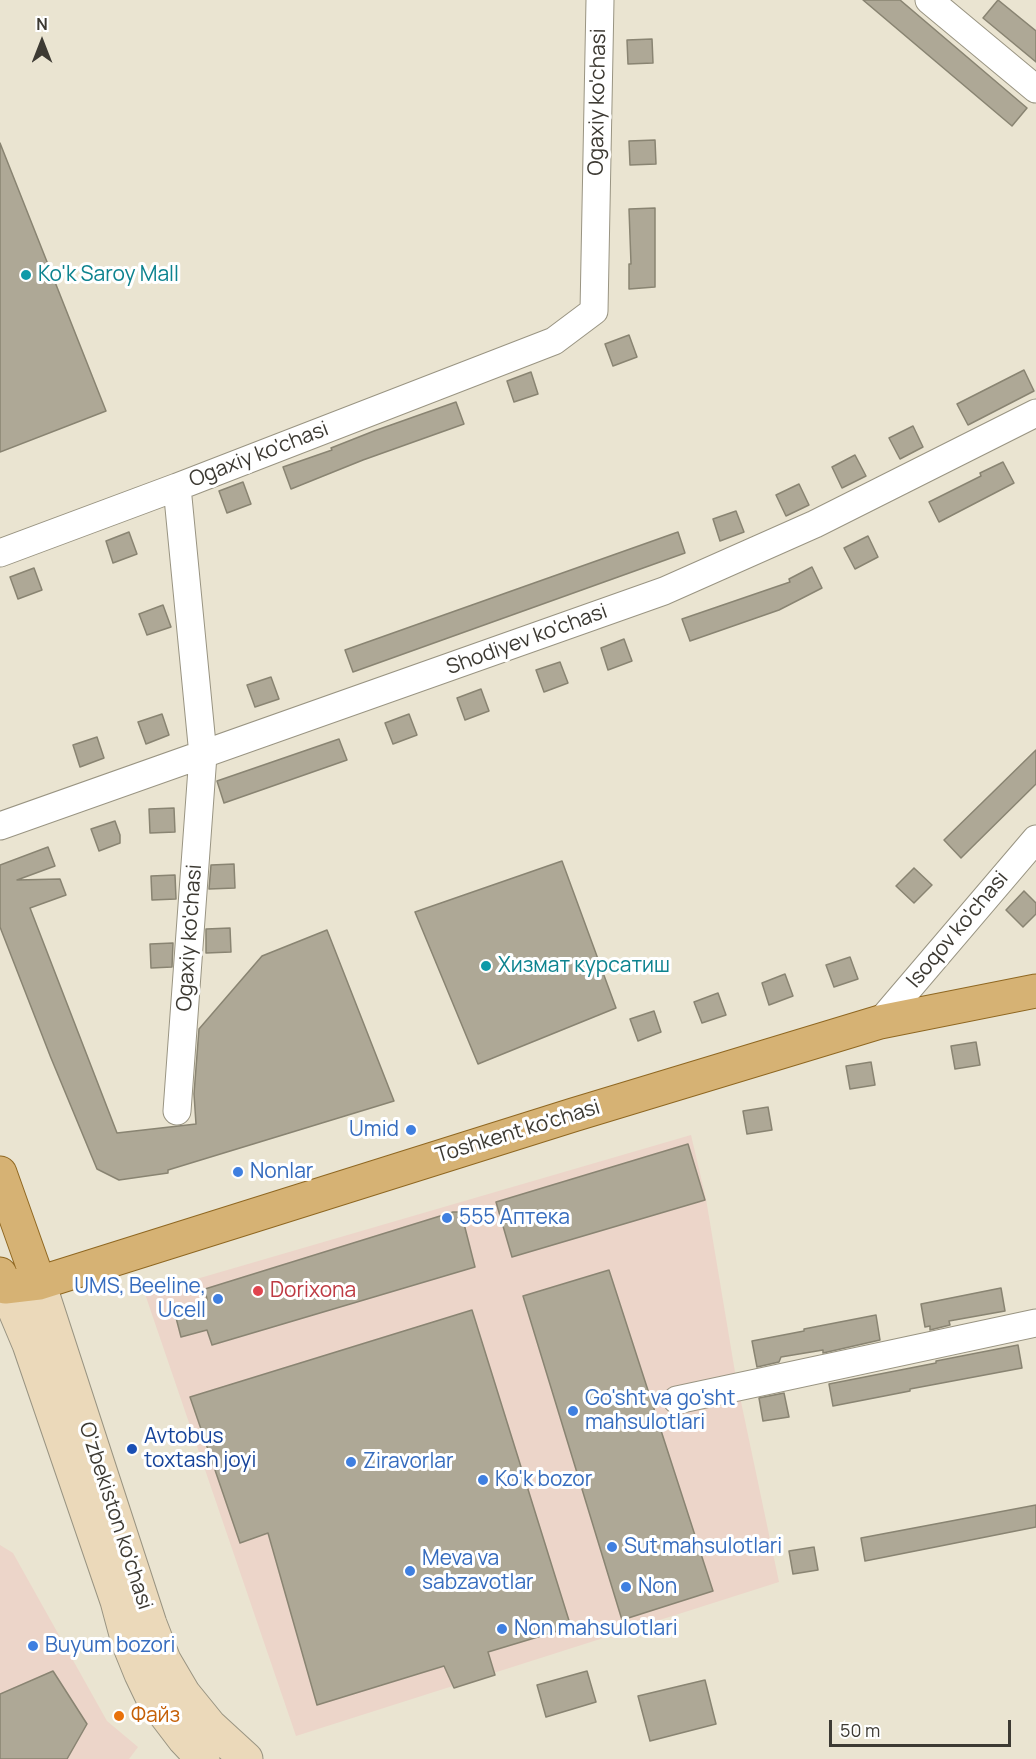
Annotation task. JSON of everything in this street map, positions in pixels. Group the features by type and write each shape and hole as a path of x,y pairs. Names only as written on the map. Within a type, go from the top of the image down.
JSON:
{"main road":[{"name":"Toshkent ko'chasi","path":"2,1283 39,1283 573,1115 880,1022 1036,991"},
{"path":"0,1173 39,1283"},
{"name":"O'zbekiston ko'chasi","path":"2,1283 36,1366 117,1601 128,1642 141,1674 152,1697 184,1739 203,1759"},
{"name":"O'zbekiston ko'chasi","path":"39,1283 150,1624 164,1660 184,1694 210,1726 246,1759"},
{"path":"0,1344 36,1366"}],"street":[{"name":"Ogaxiy ko'chasi","path":"177,1111 203,755 177,487 554,341 594,311 600,0"},
{"path":"929,0 1036,89"},
{"name":"Shodiyev ko'chasi","path":"0,826 664,591 816,524 1036,413"},
{"path":"0,553 177,487"},
{"name":"Isoqov ko'chasi","path":"880,1022 1036,839"},
{"path":"677,1400 1036,1323"}],"shaded area":[{"name":"Ko'k bozor","path":"691,1135 706,1199 736,1378 779,1582 296,1736 145,1294"},
{"name":"Buyum bozori","path":"0,1545 13,1553 107,1721 138,1747 129,1759 0,1759"}],"building":[{"path":"863,0 900,0 1027,108 1012,126"},
{"path":"998,0 1036,31 1036,62 983,18"},
{"path":"652,39 653,63 628,64 627,40"},
{"path":"655,140 656,164 630,165 629,141"},
{"name":"Ko'k Saroy Mall","path":"0,143 106,411 0,452"},
{"path":"655,208 655,287 629,289 629,264 631,264 629,209"},
{"path":"629,335 637,357 613,366 605,344"},
{"path":"1024,370 1034,391 968,425 957,404"},
{"path":"531,372 538,394 514,402 507,381"},
{"path":"456,402 464,424 363,460 291,489 283,467"},
{"path":"913,426 923,447 900,459 889,438"},
{"path":"855,455 866,476 842,488 832,467"},
{"path":"1003,462 1014,483 939,522 929,502 981,476 980,473"},
{"path":"243,482 251,504 227,513 219,491"},
{"path":"799,484 809,505 786,516 776,495"},
{"path":"736,511 744,532 720,541 713,519"},
{"path":"129,532 137,554 113,563 106,541"},
{"path":"678,532 685,553 353,672 345,650"},
{"path":"868,536 878,557 855,569 844,548"},
{"path":"812,567 822,588 779,610 690,641 682,619 790,582 789,579"},
{"path":"34,568 42,590 18,599 10,577"},
{"path":"163,605 171,627 147,635 139,614"},
{"path":"624,639 632,661 608,670 601,648"},
{"path":"560,662 568,683 544,692 536,670"},
{"path":"271,677 279,699 255,707 247,685"},
{"path":"481,689 489,711 465,720 457,698"},
{"path":"162,714 169,735 146,744 138,722"},
{"path":"409,714 417,735 393,744 385,723"},
{"path":"97,737 104,758 80,767 73,745"},
{"path":"339,739 347,760 224,803 217,781"},
{"path":"1036,750 1036,784 961,858 944,840"},
{"path":"174,808 175,832 150,833 149,809"},
{"path":"115,821 120,843 99,851 91,829"},
{"path":"48,847 55,866 17,880 60,879 66,895 30,908 117,1133 196,1124 194,1094 199,1029 262,956 327,930 394,1101 168,1170 168,1173 119,1180 97,1169 0,927 0,865"},
{"name":"Хизмат курсатиш","path":"562,861 616,1008 478,1064 415,912"},
{"path":"234,864 235,888 209,889 211,865"},
{"path":"914,868 932,885 914,903 896,886"},
{"path":"175,875 176,899 152,900 151,876"},
{"path":"1024,891 1036,903 1036,914 1023,927 1006,910"},
{"path":"230,928 231,952 206,953 206,929"},
{"path":"173,943 172,967 151,968 150,944"},
{"path":"850,957 858,979 834,987 826,965"},
{"path":"785,974 793,996 769,1005 762,983"},
{"path":"718,993 726,1015 702,1023 694,1002"},
{"path":"654,1011 661,1032 638,1041 630,1019"},
{"path":"976,1042 980,1065 955,1069 951,1046"},
{"path":"871,1062 875,1085 850,1089 846,1066"},
{"path":"768,1107 772,1130 747,1134 743,1111"},
{"path":"688,1144 705,1200 512,1257 496,1202"},
{"path":"453,1212 461,1212 475,1267 212,1345 207,1330 181,1337 174,1310 207,1300 205,1289"},
{"path":"609,1270 713,1591 622,1620 523,1296"},
{"path":"1001,1288 1005,1311 949,1321 950,1325 930,1330 930,1326 925,1327 921,1304"},
{"path":"472,1310 571,1627 488,1652 495,1675 454,1688 444,1666 317,1705 268,1533 240,1543 190,1397"},
{"path":"876,1315 880,1340 823,1353 823,1350 781,1357 779,1362 757,1367 752,1341"},
{"path":"1018,1345 1022,1368 833,1406 829,1384"},
{"path":"784,1393 789,1417 763,1421 759,1398"},
{"path":"1036,1505 1036,1527 865,1561 861,1538"},
{"path":"814,1547 818,1570 793,1574 789,1551"},
{"path":"53,1671 87,1724 67,1759 0,1759 0,1694"},
{"path":"587,1671 596,1702 546,1717 537,1685"},
{"path":"705,1680 716,1724 650,1741 638,1696"}],"place":[{"name":"Ko'k Saroy Mall","path":"26,275"},
{"name":"Хизмат курсатиш","path":"486,966"},
{"name":"Umid","path":"411,1130"},
{"name":"Nonlar","path":"238,1172"},
{"name":"555 Аптека","path":"447,1218"},
{"name":"Dorixona","path":"258,1291"},
{"name":"UMS, Beeline, Ucell","path":"218,1299"},
{"name":"Go'sht va go'sht mahsulotlari","path":"573,1411"},
{"name":"Avtobus toxtash joyi","path":"132,1449"},
{"name":"Ziravorlar","path":"351,1462"},
{"name":"Ko'k bozor","path":"483,1480"},
{"name":"Sut mahsulotlari","path":"612,1547"},
{"name":"Meva va sabzavotlar","path":"410,1571"},
{"name":"Non","path":"626,1587"},
{"name":"Non mahsulotlari","path":"502,1629"},
{"name":"Buyum bozori","path":"33,1646"},
{"name":"Файз","path":"119,1716"}]}
